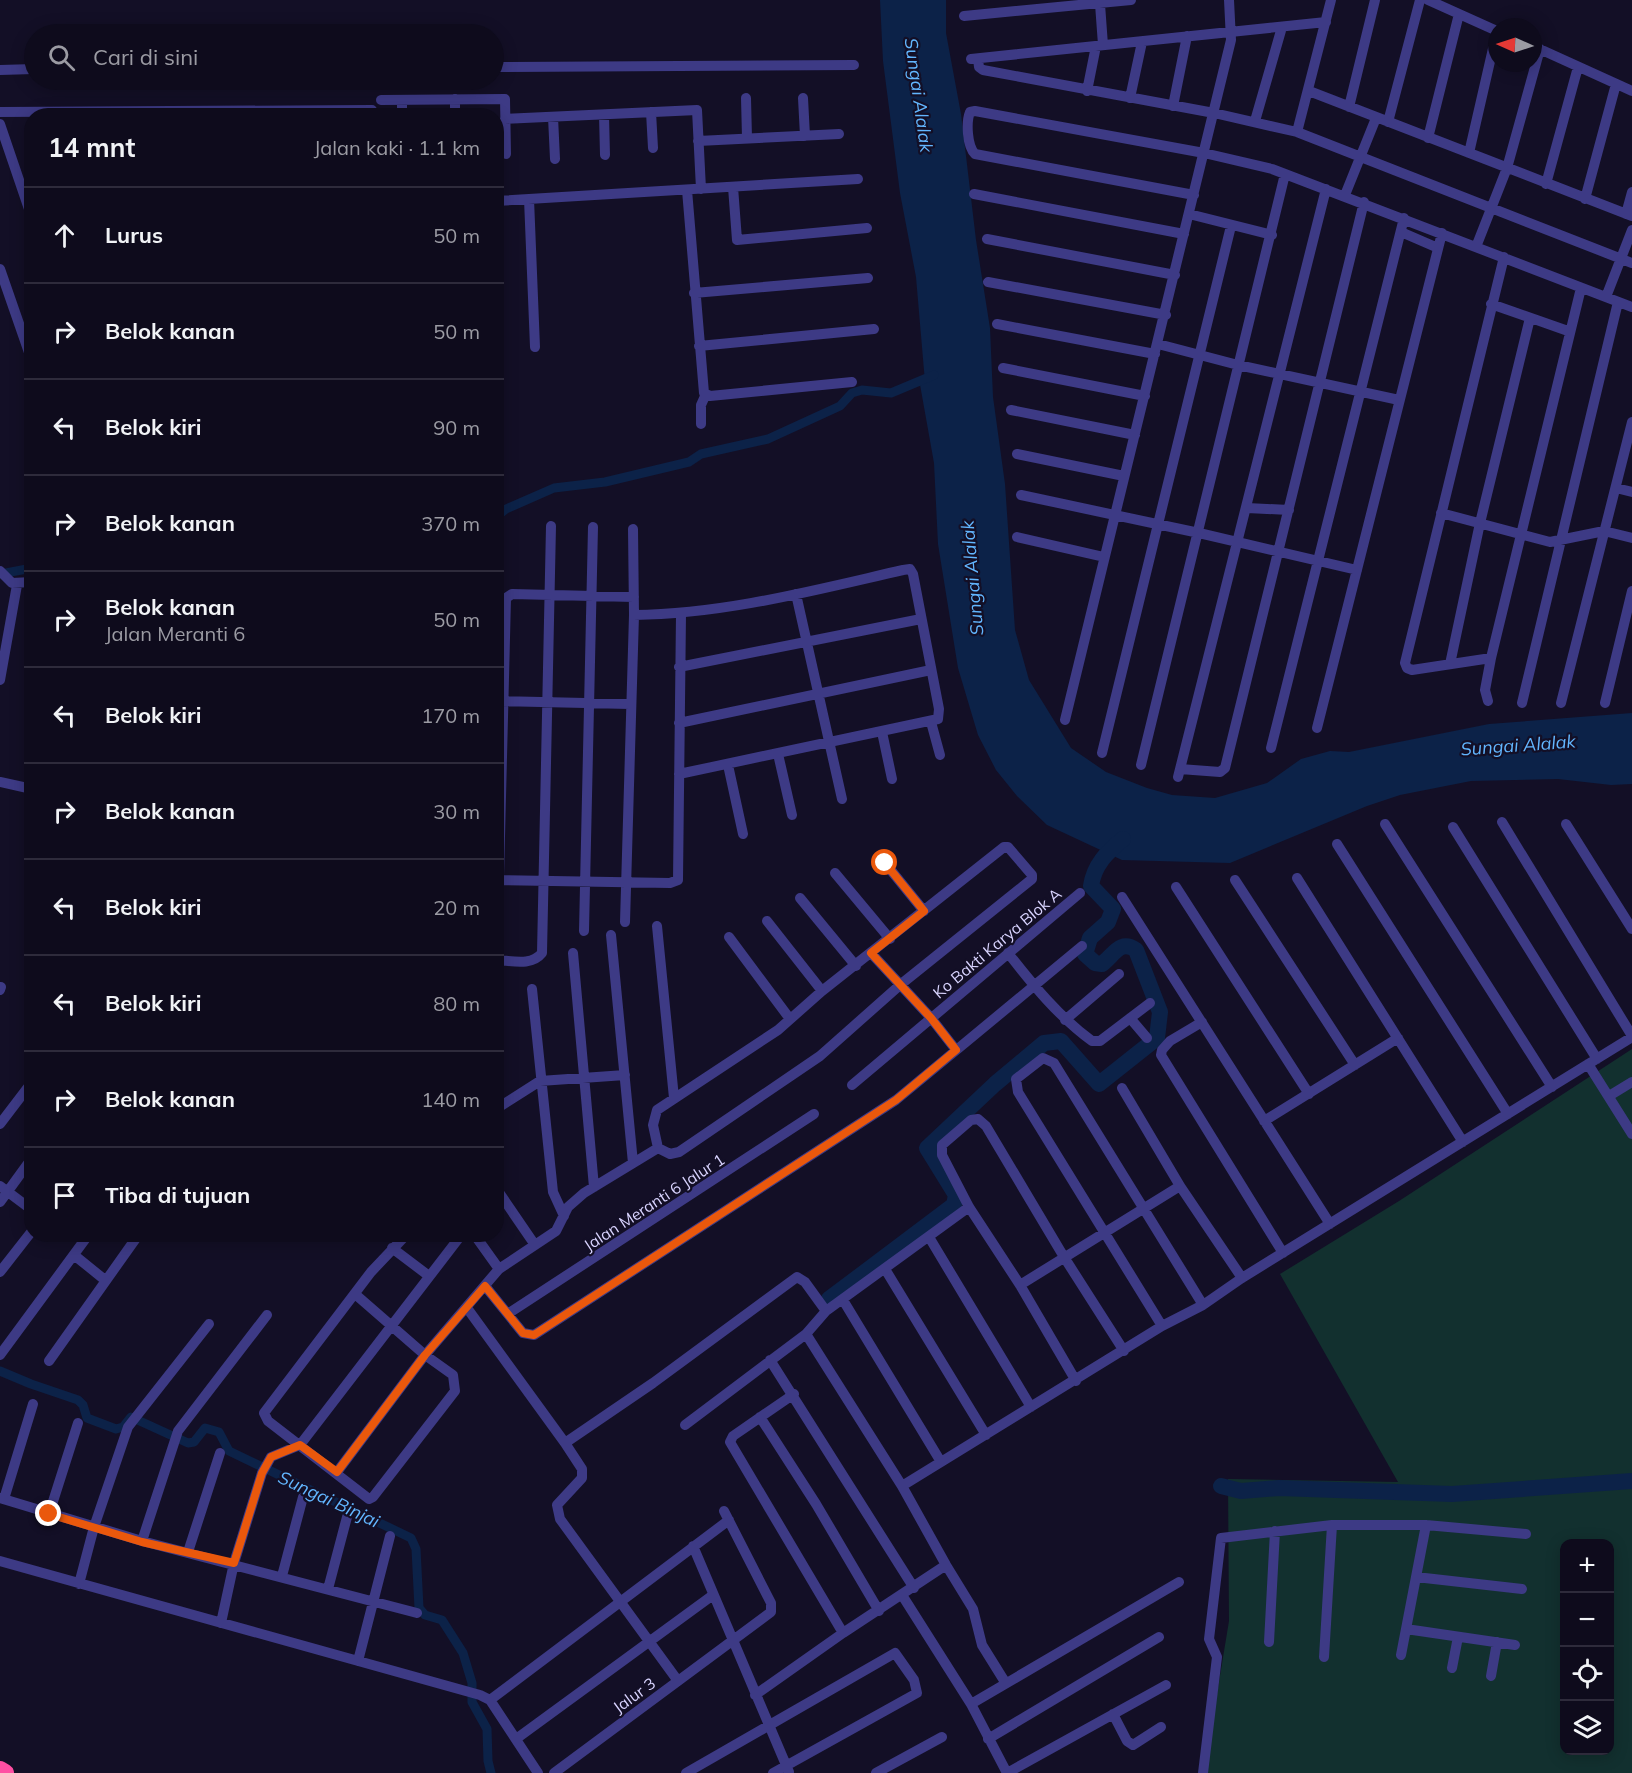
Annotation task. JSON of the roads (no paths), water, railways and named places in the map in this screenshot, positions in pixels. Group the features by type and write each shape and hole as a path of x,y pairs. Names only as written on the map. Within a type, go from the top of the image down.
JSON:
{"highway":[{"path":"0,1770 5,1773"}],"street":[{"path":"964,16 1131,0"},
{"path":"1065,720 1214,113 1232,31 1229,0"},
{"path":"1297,132 1331,0"},
{"path":"1349,107 1375,0"},
{"path":"1388,122 1420,0"},
{"path":"1428,0 1488,27"},
{"path":"1087,91 1100,46 1100,4"},
{"path":"1428,138 1459,14"},
{"path":"1326,22 974,59 983,70 1255,121 1297,132 1632,262"},
{"path":"1255,121 1282,27"},
{"path":"1173,106 1187,36"},
{"path":"1130,98 1142,42"},
{"path":"1542,50 1632,91"},
{"path":"504,67 854,66"},
{"path":"1546,184 1578,67"},
{"path":"0,70 24,69"},
{"path":"1469,153 1488,70"},
{"path":"1476,247 1506,168 1531,72"},
{"path":"1586,199 1616,84"},
{"path":"1309,91 1629,215 1632,192"},
{"path":"746,98 747,138"},
{"path":"803,98 804,136"},
{"path":"455,99 455,108"},
{"path":"381,100 505,99 506,154"},
{"path":"402,100 402,108"},
{"path":"505,120 697,110 700,189"},
{"path":"1194,195 975,154 970,147 968,117 970,112 975,111 1204,153 1285,174 1364,202 1632,307"},
{"path":"0,112 24,113"},
{"path":"651,112 653,148"},
{"path":"604,115 605,155"},
{"path":"553,117 555,159"},
{"path":"1345,195 1376,118"},
{"path":"0,124 4,150 24,199"},
{"path":"698,141 839,134"},
{"path":"1142,765 1285,174"},
{"path":"504,201 858,179"},
{"path":"732,187 737,240 867,228"},
{"path":"1326,189 1278,374 1239,543 1179,773 1224,770 1364,202"},
{"path":"687,190 702,389 706,394"},
{"path":"974,194 1184,234"},
{"path":"530,199 535,347"},
{"path":"1189,214 1272,235"},
{"path":"1271,748 1404,218"},
{"path":"1102,753 1231,226"},
{"path":"1606,297 1632,230"},
{"path":"1401,232 1438,248"},
{"path":"1317,728 1442,233"},
{"path":"987,239 1175,275"},
{"path":"1491,658 1412,670 1407,668 1405,663 1504,258"},
{"path":"0,269 24,336"},
{"path":"694,293 868,278"},
{"path":"988,282 1166,315"},
{"path":"1488,701 1485,690 1491,658 1581,288"},
{"path":"1522,703 1618,302"},
{"path":"1491,304 1569,331"},
{"path":"1450,664 1480,523 1530,318"},
{"path":"997,324 1199,355 1399,400"},
{"path":"699,346 874,329"},
{"path":"1003,368 1145,396"},
{"path":"706,394 852,382"},
{"path":"701,424 701,405 706,394"},
{"path":"1011,410 1135,435"},
{"path":"1561,703 1604,531 1629,448 1632,423"},
{"path":"1017,454 1124,476"},
{"path":"1616,488 1632,492"},
{"path":"1021,495 1357,570"},
{"path":"1247,508 1289,510"},
{"path":"1441,513 1550,542 1561,542 1604,531 1632,538"},
{"path":"504,960 529,962 538,959 542,953 551,526"},
{"path":"584,931 593,527"},
{"path":"625,922 634,615 633,529"},
{"path":"1017,537 1104,557"},
{"path":"634,615 681,614 796,594 908,569 913,574 939,709 938,719 679,774"},
{"path":"3,575 17,585 24,584"},
{"path":"0,680 17,585"},
{"path":"1605,703 1632,591"},
{"path":"504,639 506,598 512,594 634,597"},
{"path":"796,594 842,799"},
{"path":"504,880 670,883 678,880 681,614"},
{"path":"679,667 921,619"},
{"path":"679,723 817,692 931,670"},
{"path":"504,701 630,705"},
{"path":"931,722 940,755"},
{"path":"882,732 892,778"},
{"path":"778,754 792,815"},
{"path":"728,765 743,834"},
{"path":"0,782 24,787"},
{"path":"902,1486 1162,1326 1203,1305 1242,1278 1632,1037 1502,822"},
{"path":"1385,824 1552,1087"},
{"path":"1566,824 1632,929"},
{"path":"1454,827 1593,1062 1609,1096 1632,1134"},
{"path":"1337,843 1508,1114"},
{"path":"1005,846 1032,876 900,985 820,1056 679,1152 670,1154 658,1148 653,1125 655,1113 674,1098 778,1030 822,991 1005,846"},
{"path":"885,863 924,911"},
{"path":"836,873 890,939"},
{"path":"1297,878 1463,1142"},
{"path":"1235,880 1355,1065"},
{"path":"1176,887 1309,1094"},
{"name":"Ko Bakti Karya Blok A","path":"852,1085 1080,893"},
{"path":"1122,897 1330,1224"},
{"path":"800,898 856,966"},
{"path":"767,921 822,991"},
{"path":"657,926 674,1098"},
{"path":"610,934 633,1163"},
{"path":"729,937 790,1019"},
{"path":"485,1286 523,1333 530,1336 896,1100 1082,946"},
{"path":"573,953 594,1187"},
{"path":"871,953 931,1018 956,1050"},
{"path":"1008,953 1065,1020 1096,1043 1150,1003"},
{"path":"1065,1020 1119,974"},
{"path":"532,989 553,1192 564,1216"},
{"path":"1130,1018 1147,1038"},
{"path":"1202,1022 1170,1041 1161,1050 1161,1055 1283,1253"},
{"path":"1264,1121 1398,1038"},
{"path":"1162,1326 1018,1092 1016,1079 1043,1058 1054,1063 1203,1305"},
{"path":"504,1104 540,1081 625,1075"},
{"path":"1609,1096 1632,1082"},
{"path":"1122,1088 1180,1186 1242,1278"},
{"path":"0,1124 24,1092"},
{"name":"Jalan Meranti 6 Jalur 1","path":"509,1313 814,1114"},
{"path":"1076,1380 1020,1285 969,1207 942,1155 941,1148 971,1120 978,1119 986,1126 1064,1257 1124,1351"},
{"path":"337,1472 425,1355 499,1269 556,1231 572,1202 658,1148"},
{"path":"0,1202 4,1189 24,1167"},
{"path":"1020,1285 1180,1186"},
{"path":"4,1189 24,1203"},
{"path":"504,1200 535,1245"},
{"path":"685,1425 806,1334 826,1311 969,1207"},
{"path":"929,1237 1031,1407"},
{"path":"0,1272 24,1241"},
{"path":"0,1355 83,1242"},
{"path":"49,1361 133,1242"},
{"path":"355,1294 425,1355 453,1375 454,1391 371,1499 365,1498 337,1472 268,1421 264,1413 355,1294 398,1242"},
{"path":"221,1623 234,1563 262,1473 271,1457 300,1445 456,1242"},
{"path":"480,1242 499,1269"},
{"path":"392,1248 429,1276"},
{"path":"74,1255 105,1280"},
{"path":"885,1269 986,1435"},
{"path":"565,1443 653,1383 791,1280 801,1278 826,1311"},
{"path":"843,1300 941,1462"},
{"path":"467,1308 582,1469 582,1478 560,1500 556,1510 619,1602 651,1642 678,1682"},
{"path":"142,1542 176,1436 267,1315"},
{"path":"79,1584 94,1527 128,1427 209,1324"},
{"path":"806,1334 902,1486 946,1565 974,1609 982,1645 1005,1682"},
{"path":"770,1360 794,1394 914,1588"},
{"path":"794,1394 733,1436 730,1442 843,1633"},
{"path":"33,1404 2,1499 142,1542 234,1563 417,1612"},
{"path":"760,1418 816,1504 879,1611"},
{"path":"49,1514 78,1423"},
{"path":"188,1552 220,1453"},
{"path":"282,1576 303,1497"},
{"name":"Jalur 3","path":"554,1773 731,1640 767,1616 771,1608 726,1515 693,1546"},
{"path":"328,1589 347,1517"},
{"path":"1324,1657 1332,1525"},
{"path":"1203,1773 1217,1657 1209,1639 1221,1538 1332,1525 1426,1525 1526,1534"},
{"path":"1401,1655 1426,1525"},
{"path":"1269,1642 1275,1531"},
{"path":"358,1661 390,1536"},
{"path":"485,1697 619,1602 693,1546 787,1770"},
{"path":"0,1562 468,1690 485,1697 538,1773"},
{"path":"755,1695 946,1565"},
{"path":"1416,1577 1522,1589"},
{"path":"970,1704 1179,1582"},
{"path":"516,1739 714,1595"},
{"path":"902,1596 970,1704 1007,1773 1166,1685"},
{"path":"1406,1629 1515,1645"},
{"path":"988,1740 1159,1637"},
{"path":"1452,1668 1458,1637"},
{"path":"1491,1676 1497,1642"},
{"path":"686,1773 895,1653 914,1680 917,1693 787,1770 773,1773"},
{"path":"1113,1714 1127,1741 1133,1745 1161,1727"},
{"path":"881,1772 942,1737"}],"water":[{"name":"Sungai Alalak","path":"880,0 946,0 946,33 961,114 976,240 990,328 993,397 1005,484 1015,630 1029,680 1071,748 1106,772 1147,788 1172,795 1215,798 1267,783 1301,759 1330,751 1349,752 1489,724 1632,713 1632,784 1611,785 1558,779 1471,781 1400,795 1367,806 1230,863 1122,860 1047,825 1017,796 996,770 978,735 958,668 938,544 934,463 919,379 925,382 916,277 900,193 883,61"}],"waterway":[{"path":"504,511 554,488 605,482 689,462 701,454 768,439 840,406 852,393 862,390 891,393 934,375"},
{"path":"0,574 24,570"},
{"path":"829,1299 954,1205 956,1195 927,1148 995,1084 1044,1043 1061,1041 1099,1084 1157,1038 1160,1012 1136,950 1126,946 1121,947 1102,964 1095,963 1085,954 1090,938 1108,922 1113,909 1091,886 1093,878 1102,860 1123,839"},
{"name":"Sungai Binjai","path":"0,1371 78,1400 83,1405 87,1418 116,1429 123,1427 131,1417 188,1443 194,1442 205,1428 219,1432 229,1451 411,1538 416,1549 419,1608 425,1615 442,1620 463,1653 472,1683 472,1702 487,1729 488,1761 491,1773"},
{"path":"1221,1486 1241,1491 1279,1488 1452,1494 1632,1481"}]}
